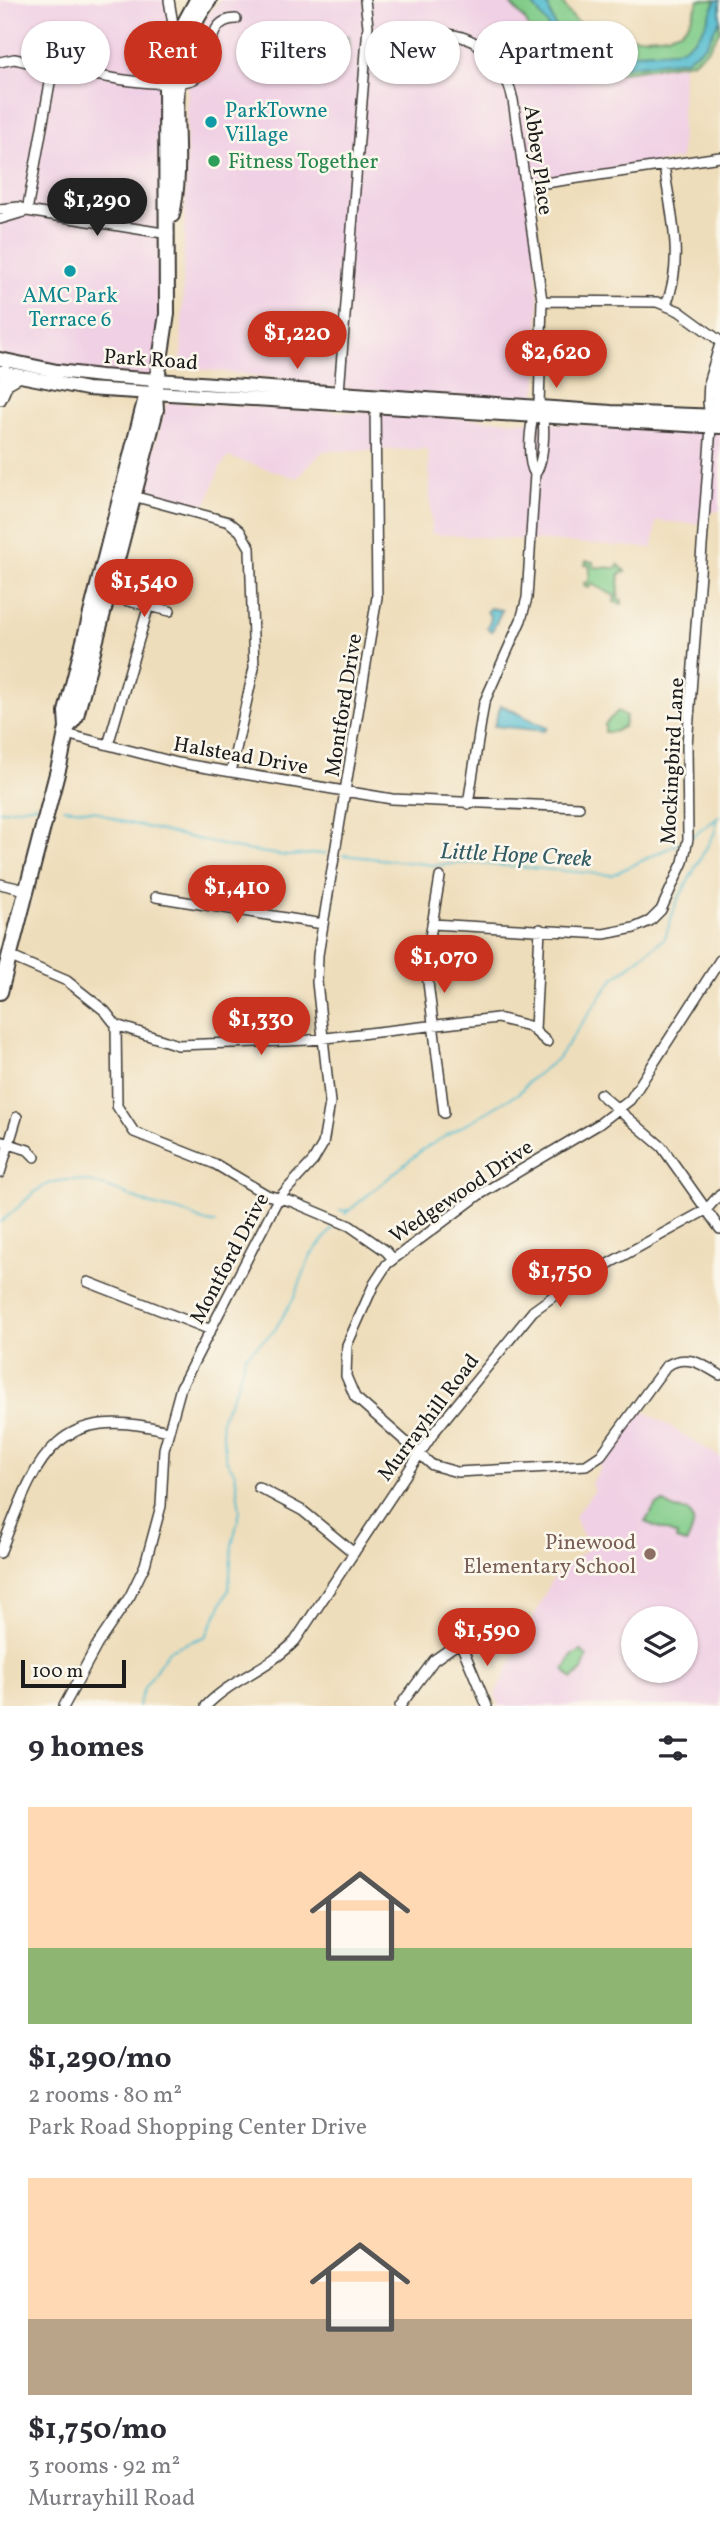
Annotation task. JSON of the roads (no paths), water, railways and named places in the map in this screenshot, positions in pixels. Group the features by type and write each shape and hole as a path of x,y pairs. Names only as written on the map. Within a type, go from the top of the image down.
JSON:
{"main road":[{"path":"186,21 197,0"},
{"path":"197,21 209,0"},
{"path":"0,992 67,731 76,716 156,410 167,321 169,230 164,185 171,84"},
{"name":"Park Road","path":"3,366 20,377 77,388 157,386 339,392 375,401"},
{"name":"Park Road","path":"3,366 67,372 157,386 538,412 716,421"},
{"path":"67,731 66,712 110,533 145,401 157,386"}],"street":[{"path":"169,0 172,21"},
{"path":"365,0 368,21"},
{"path":"222,23 236,19"},
{"name":"Abbey Place","path":"460,37 488,52 509,82 542,301 538,412 530,464 535,474 527,598 521,620 484,703 468,804"},
{"path":"0,62 21,60"},
{"path":"339,392 365,66"},
{"path":"27,211 49,84"},
{"path":"525,186 720,157"},
{"path":"664,165 677,258 676,275 666,305"},
{"path":"0,209 19,207 27,211 169,230"},
{"path":"0,219 27,211"},
{"path":"542,301 633,300 666,305 720,345"},
{"name":"Mockingbird Lane","path":"432,925 604,934 650,921 661,910 683,862 689,829 687,746 716,421 720,345"},
{"path":"0,401 3,366"},
{"path":"0,401 9,383 20,377"},
{"name":"Montford Drive","path":"64,1706 97,1645 130,1596 145,1565 160,1507 168,1432 181,1387 278,1199 313,1161 328,1127 330,1102 317,982 323,925 377,597 375,401"},
{"path":"133,496 229,522 240,531 250,548 254,668 231,772"},
{"path":"124,600 170,611"},
{"path":"108,745 149,605"},
{"name":"Halstead Drive","path":"67,731 108,745 231,772 404,800 579,807"},
{"path":"440,877 427,974 444,1113"},
{"path":"0,884 26,890"},
{"path":"156,897 323,925"},
{"path":"535,1030 540,929"},
{"path":"9,956 67,981 99,1005 116,1025 178,1045 323,1038 497,1018 518,1022 535,1030 547,1042"},
{"name":"Wedgewood Drive","path":"720,960 645,1080 619,1110 479,1195 393,1259 374,1283 347,1345 345,1368 350,1387 362,1406 418,1455 441,1469 457,1472 586,1465 601,1455 666,1366 680,1359 691,1360 720,1375"},
{"path":"116,1025 116,1096 122,1116 130,1128 149,1140 215,1164 278,1199 293,1202 350,1226 393,1259"},
{"path":"600,1094 662,1147 720,1229"},
{"path":"0,1174 4,1142 17,1117"},
{"path":"4,1142 28,1150 35,1157"},
{"name":"Murrayhill Road","path":"205,1706 223,1690 256,1673 287,1648 306,1626 418,1455 533,1311 566,1287 706,1210 720,1194"},
{"path":"88,1282 211,1330"},
{"path":"0,1553 36,1466 65,1437 89,1426 111,1422 139,1424 168,1432"},
{"path":"258,1488 303,1511 354,1553"},
{"path":"400,1706 434,1660 460,1643 487,1706"}],"water":[{"path":"529,0 543,0 547,3 553,21 545,21"},
{"path":"716,0 720,0 720,20 706,45 686,60 638,65 638,53 674,51 690,43 701,32"},
{"path":"490,608 502,610 492,631 487,628 491,618 487,611"},
{"path":"501,705 547,728 545,731 494,726"}],"waterway":[{"name":"Little Hope Creek","path":"0,811 36,805"},
{"name":"Little Hope Creek","path":"63,808 95,811 120,821 239,849 287,856 326,853"},
{"name":"Little Hope Creek","path":"693,836 720,816"},
{"path":"345,1214 422,1150 519,1093 531,1079 557,1059 613,979 665,938 676,903 715,832 716,820"},
{"name":"Little Hope Creek","path":"343,855 434,865 470,863 612,875 681,842"},
{"path":"0,1222 46,1185 72,1180 99,1184 154,1206 180,1211 205,1222 215,1223"},
{"path":"340,1211 348,1210"},
{"path":"138,1706 144,1688 169,1650 206,1636 229,1589 232,1545 240,1511 235,1473 226,1460 221,1420 237,1386 245,1356 274,1331 294,1298 311,1255 333,1228"}],"place":[{"name":"ParkTowne Village","path":"211,122"},
{"name":"Fitness Together","path":"214,161"},
{"name":"AMC Park Terrace 6","path":"70,271"},
{"name":"Pinewood Elementary School","path":"650,1554"}]}
